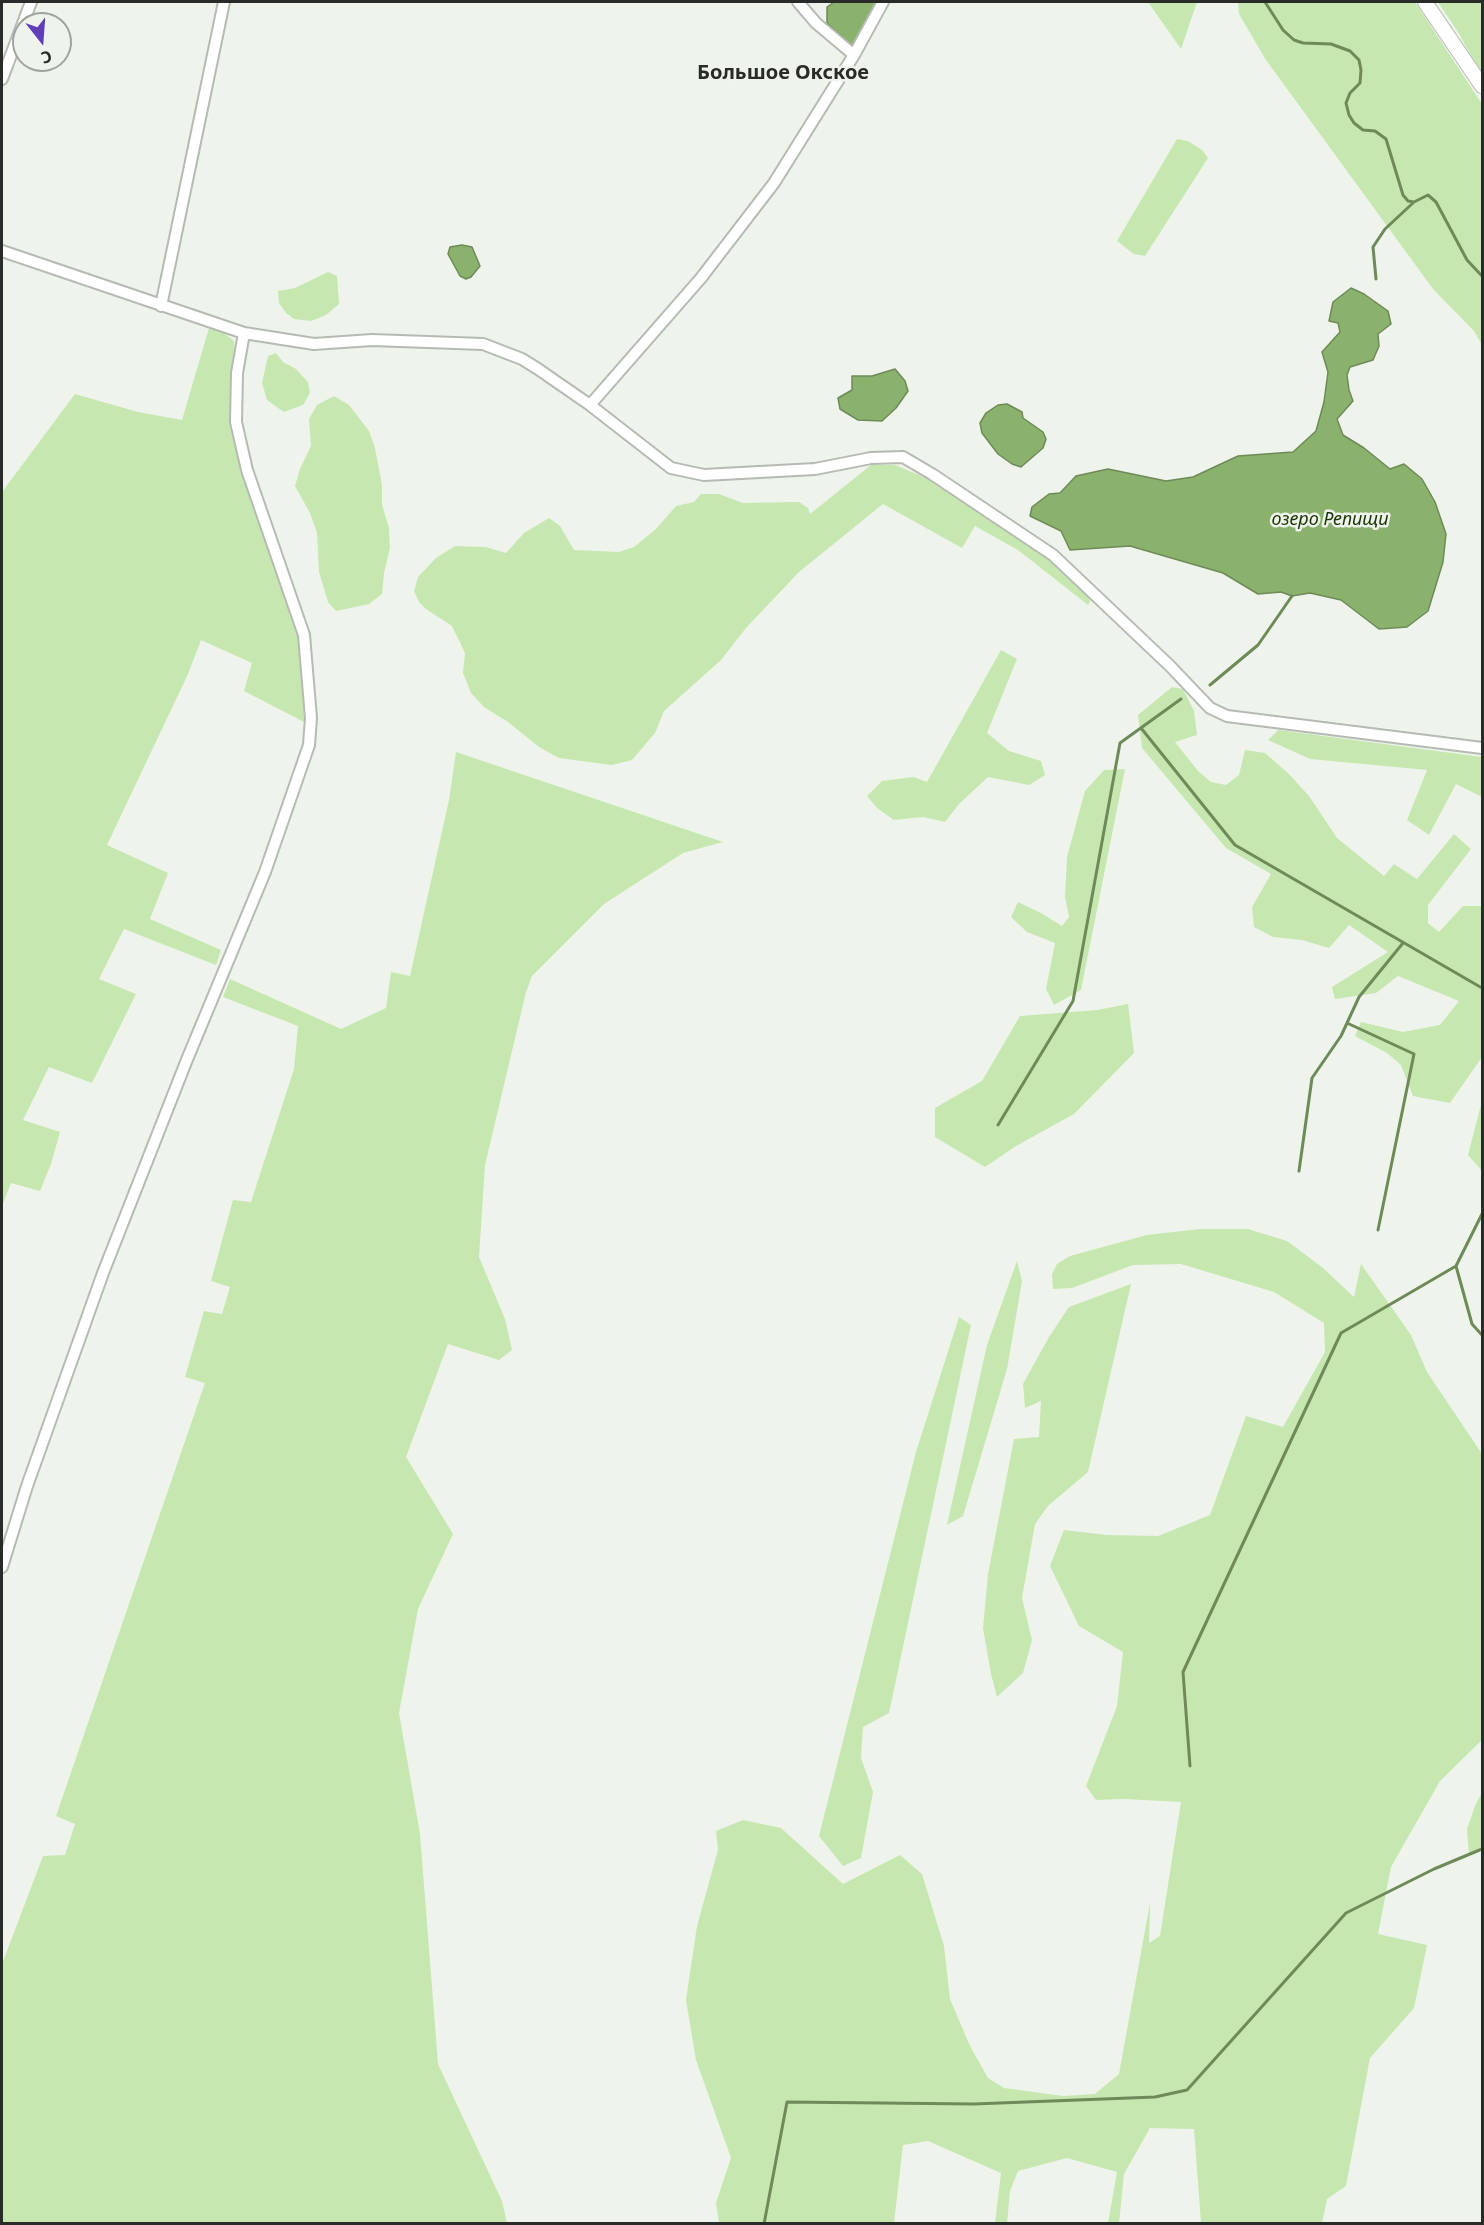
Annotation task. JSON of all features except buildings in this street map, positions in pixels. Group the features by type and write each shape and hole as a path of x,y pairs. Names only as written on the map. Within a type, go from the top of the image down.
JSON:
{"main road":[{"path":"1425,2 1482,86"}],"street":[{"path":"2,79 32,2"},
{"path":"161,306 224,2"},
{"path":"798,2 816,23 854,55"},
{"path":"590,405 700,278 774,183 854,55 883,2"},
{"path":"2,251 244,333 314,344 372,340 483,345 522,359 590,405 671,468 704,475 815,469 870,458 903,458 932,474 1053,555 1170,666 1210,708 1227,716 1482,748"},
{"path":"2,1567 27,1486 103,1273 186,1062 265,872 309,745 311,718 304,635 247,470 236,422 237,373 244,333"}],"shaded area":[{"path":"1148,2 1197,2 1181,49"},
{"path":"1238,2 1415,2 1482,104 1482,345 1474,331 1433,289 1266,60 1239,14"},
{"path":"1438,2 1482,2 1482,75 1456,29"},
{"path":"1177,139 1188,141 1202,150 1208,158 1145,256 1134,254 1117,241"},
{"path":"328,272 337,276 339,304 326,315 311,321 294,319 286,313 279,303 278,291 295,288"},
{"path":"209,328 220,330 234,341 231,423 241,473 299,636 306,698 306,723 244,691 252,663 201,640 188,674 107,845 168,873 150,919 221,950 216,965 124,929 99,979 136,994 92,1083 49,1067 23,1120 60,1132 51,1164 40,1191 11,1183 2,1206 2,492 75,394 138,412 182,420"},
{"path":"276,353 283,362 296,369 308,382 310,393 303,405 284,412 267,400 262,383 268,356"},
{"path":"334,396 349,405 369,431 375,448 382,485 382,505 389,528 390,548 382,594 369,604 336,611 328,602 319,572 317,533 310,513 295,486 311,446 309,419 317,405"},
{"path":"871,465 895,465 924,477 1048,557 1092,597 1088,605 1018,550 975,526 962,548 883,504 799,572 746,628 721,660 664,711 655,733 632,760 612,765 559,758 539,747 508,722 484,707 471,693 463,673 465,653 452,626 426,609 419,602 414,591 418,577 436,558 455,546 486,547 506,553 524,533 549,518 560,526 574,550 619,552 634,547 656,529 676,506 694,502 701,494 719,494 743,503 799,502 808,508 810,514"},
{"path":"1001,650 1017,659 987,733 1009,751 1041,761 1045,775 1029,785 988,777 959,804 945,822 923,817 894,820 877,808 867,796 882,781 914,777 927,782"},
{"path":"1172,687 1183,689 1194,711 1197,735 1175,742 1198,771 1211,782 1226,785 1239,775 1245,750 1265,753 1309,796 1337,838 1384,876 1394,864 1417,879 1454,834 1471,849 1428,905 1428,923 1439,932 1463,906 1482,906 1482,1057 1450,1103 1413,1096 1401,1065 1387,1053 1355,1036 1361,1022 1403,1032 1440,1025 1459,1001 1398,976 1376,993 1335,999 1332,987 1388,952 1349,925 1329,948 1302,940 1273,937 1254,927 1252,907 1271,874 1226,848 1142,748 1138,715"},
{"path":"1278,730 1482,757 1482,797 1456,784 1429,835 1407,820 1427,770 1310,759 1268,740"},
{"path":"456,752 723,842 683,853 604,904 532,976 526,992 485,1165 479,1257 505,1319 512,1350 499,1360 448,1344 406,1457 453,1534 418,1609 399,1713 420,1834 438,2064 502,2201 507,2223 2,2223 2,1964 43,1856 65,1855 75,1824 56,1816 205,1383 185,1377 204,1311 222,1314 230,1287 211,1281 233,1200 251,1202 294,1069 298,1026 223,997 230,979 341,1029 386,1008 391,972 410,976 449,800"},
{"path":"1125,769 1081,990 1054,1005 1046,989 1055,943 1027,932 1011,917 1018,902 1062,926 1069,917 1065,897 1067,857 1085,791 1104,770"},
{"path":"1128,1004 1134,1053 1074,1114 1016,1146 985,1167 935,1137 935,1108 982,1081 1020,1016 1097,1010"},
{"path":"1482,1101 1482,1171 1468,1155"},
{"path":"1200,1229 1248,1229 1287,1241 1323,1268 1354,1297 1361,1264 1411,1335 1427,1372 1482,1454 1482,1740 1440,1781 1391,1867 1378,1934 1427,1945 1414,2008 1370,2058 1346,2186 1327,2199 1322,2223 1201,2223 1194,2129 1150,2128 1124,2174 1119,2223 1108,2223 1117,2172 1067,2158 1018,2171 1010,2191 1007,2223 995,2223 1001,2173 928,2141 903,2145 894,2223 719,2223 716,2203 731,2158 696,2060 686,2000 697,1926 718,1850 716,1831 743,1820 781,1828 843,1884 900,1855 922,1874 944,1946 950,1999 970,2046 988,2078 1004,2088 1063,2096 1095,2094 1119,2074 1150,1903 1149,1943 1160,1936 1181,1802 1096,1800 1086,1786 1117,1706 1123,1652 1079,1626 1050,1566 1064,1530 1107,1535 1158,1536 1210,1515 1246,1416 1283,1427 1325,1352 1324,1323 1274,1292 1181,1264 1133,1265 1072,1288 1053,1289 1052,1274 1057,1264 1070,1256 1147,1235"},
{"path":"1017,1261 1022,1281 1007,1369 963,1516 947,1525 987,1345"},
{"path":"1131,1284 1088,1472 1048,1506 1035,1524 1022,1598 1032,1640 1023,1673 997,1697 983,1628 988,1574 1014,1439 1039,1437 1041,1401 1025,1408 1023,1384 1069,1307"},
{"path":"959,1317 971,1325 889,1713 863,1727 861,1758 873,1792 861,1858 843,1866 819,1836 916,1452"},
{"path":"1482,1792 1482,1849 1469,1854 1467,1829"}],"water":[{"path":"834,2 881,2 857,44 852,46 827,23 827,7"},
{"path":"462,245 472,247 480,266 471,277 466,279 460,276 448,254 450,247"},
{"name":"озеро Репищи","path":"1351,288 1388,311 1391,324 1378,334 1379,346 1373,360 1350,367 1347,375 1353,401 1337,419 1343,435 1390,469 1404,464 1422,479 1435,502 1446,534 1443,562 1428,611 1407,627 1379,629 1341,600 1310,593 1292,596 1281,592 1258,594 1223,573 1130,546 1070,550 1061,531 1030,516 1032,507 1049,494 1060,493 1076,476 1108,469 1166,481 1193,477 1238,456 1293,452 1316,431 1324,402 1328,372 1322,352 1340,332 1338,323 1329,321 1333,302"},
{"path":"895,369 905,381 908,391 896,408 882,421 858,420 840,409 838,398 852,390 852,376 872,376"},
{"path":"1007,404 1022,412 1023,418 1043,432 1046,439 1043,448 1021,467 1012,464 998,454 982,433 980,423 986,413 998,405"}],"waterway":[{"path":"1265,2 1283,30 1294,40 1303,43 1331,44 1350,51 1359,60 1360,83 1350,93 1346,103 1349,115 1354,123 1363,130 1375,131 1386,139 1403,195 1408,201 1414,202"},
{"path":"1376,279 1373,247 1385,229 1414,202 1428,195 1436,202 1467,260 1482,276"},
{"path":"1210,685 1258,645 1292,596"},
{"path":"998,1125 1073,1001 1120,743 1181,699"},
{"path":"1141,728 1235,845 1482,988"},
{"path":"1299,1171 1312,1078 1341,1036 1359,997 1403,943"},
{"path":"1347,1023 1414,1054 1378,1230"},
{"path":"1482,1214 1456,1266 1472,1324 1482,1335"},
{"path":"1190,1766 1183,1672 1341,1333 1456,1266"},
{"path":"764,2224 787,2102 974,2104 1155,2097 1187,2090 1346,1913 1434,1869 1482,1849"}],"district":[{"name":"Большое Окское","path":"783,73"}]}
